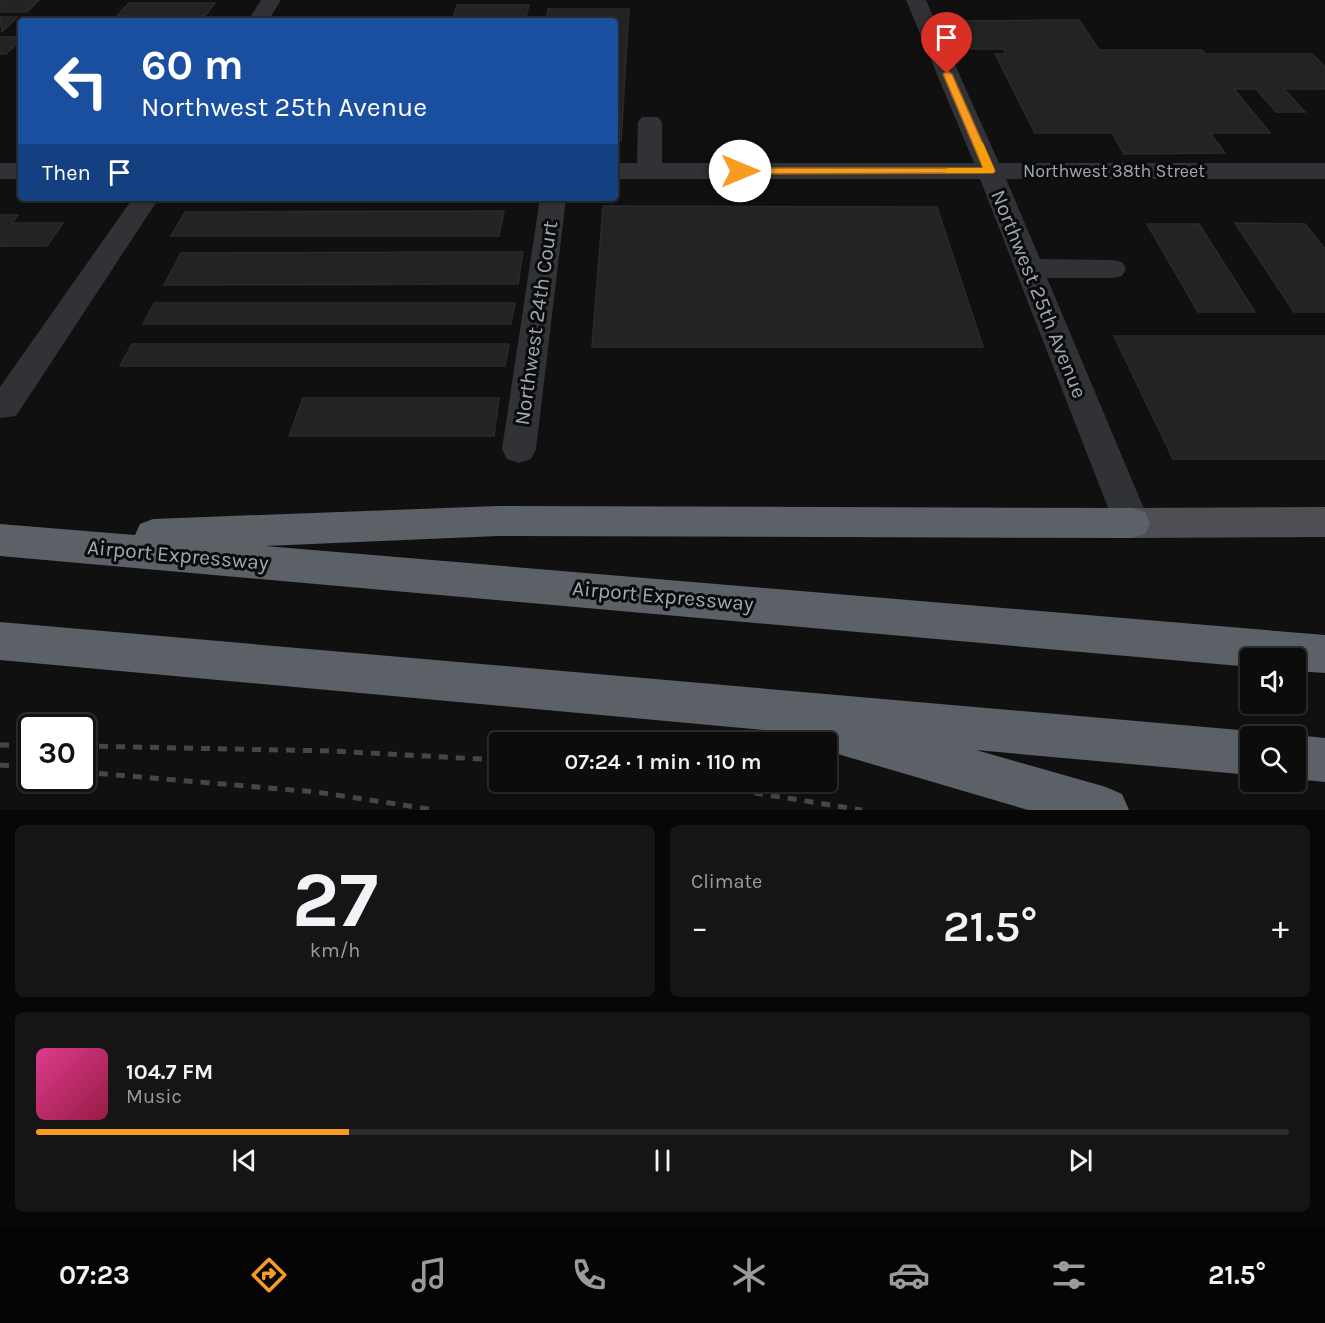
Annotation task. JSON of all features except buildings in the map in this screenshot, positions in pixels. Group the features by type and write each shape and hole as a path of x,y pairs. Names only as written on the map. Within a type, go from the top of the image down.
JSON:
{"highway":[{"path":"4,541 498,521 1132,523"},
{"name":"Airport Expressway","path":"4,541 1325,654"},
{"path":"0,641 1240,752"},
{"path":"767,711 1106,810"},
{"path":"1306,758 1325,760"}],"main road":[{"path":"1132,523 1325,522"}],"street":[{"path":"260,18 271,0"},
{"name":"Northwest 25th Avenue","path":"916,0 990,171 1132,523"},
{"path":"649,171 650,122"},
{"path":"0,171 18,171"},
{"name":"Northwest 38th Street","path":"618,171 1325,171"},
{"path":"4,407 144,201"},
{"name":"Northwest 24th Court","path":"519,449 553,201"},
{"path":"1028,268 1112,269"}],"railway":[{"path":"0,745 18,745"},
{"path":"96,746 331,751 489,759"},
{"path":"0,765 18,767"},
{"path":"96,773 316,792 436,810"},
{"path":"750,792 862,810"}],"slow traffic":[{"path":"949,171 990,171 977,143"}],"route":[{"path":"740,171 990,171 947,74"}]}
